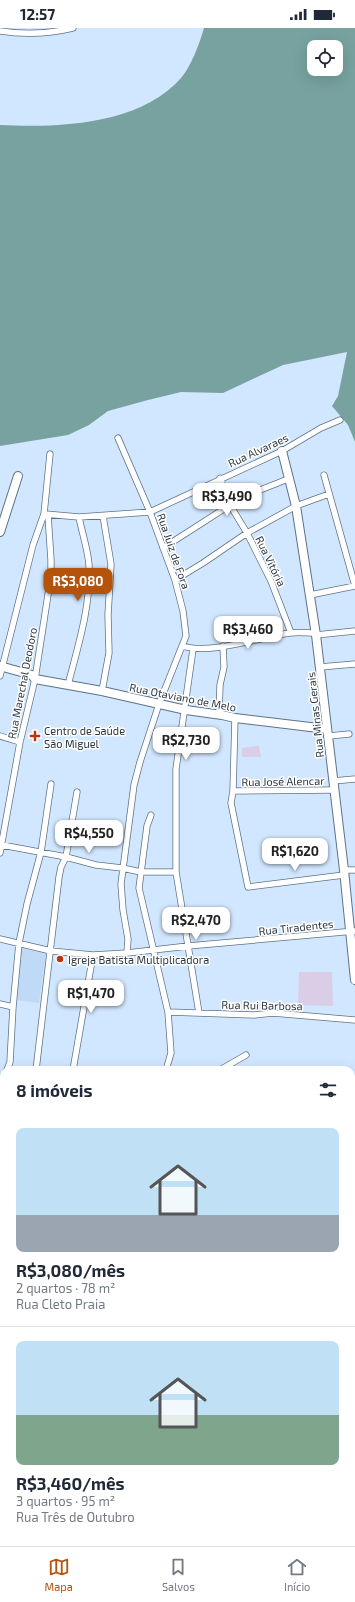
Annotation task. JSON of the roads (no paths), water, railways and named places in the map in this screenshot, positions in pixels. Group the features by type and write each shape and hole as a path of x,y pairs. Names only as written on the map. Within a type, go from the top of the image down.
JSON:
{"street":[{"path":"0,31 20,34 39,34 73,28"},
{"name":"Rua Alvaraes","path":"46,515 79,517 150,512 220,478 282,451 321,428 340,420"},
{"name":"Rua Juiz de Fora","path":"118,438 150,512 175,580 183,611 186,636 160,704 140,762 134,785 121,884 123,910 128,939 127,953"},
{"name":"Rua Minas Gerais","path":"282,451 296,506 316,634 333,785 353,931 355,980"},
{"path":"0,676 1,666 33,546 46,515 50,454"},
{"path":"310,595 355,586 324,475"},
{"path":"0,532 18,476"},
{"name":"Rua Vitória","path":"220,478 230,505 271,581 291,633"},
{"path":"163,548 230,505 255,492 288,479"},
{"path":"175,580 203,563 246,533 296,506 329,494"},
{"name":"Rua Marechal Deodoro","path":"0,853 20,742 35,679 51,575 51,560 46,515"},
{"path":"102,691 109,653 108,615 111,564 103,516"},
{"path":"68,686 85,617 88,591 89,564 79,517"},
{"path":"183,646 193,649 223,646 291,633 316,634 355,631"},
{"path":"219,714 220,685 224,667 223,646"},
{"path":"193,649 186,710 176,769 176,872 199,1013"},
{"path":"320,667 355,664"},
{"name":"Rua Otaviano de Melo","path":"1,666 32,675 35,679 68,686 102,691 186,710 219,714 328,733"},
{"path":"235,718 233,791 231,803 248,887 344,873 355,870"},
{"path":"328,733 349,734"},
{"path":"0,736 20,742"},
{"name":"Rua José Alencar","path":"233,791 333,785 355,779"},
{"path":"8,1066 19,943 40,852 51,784"},
{"path":"37,1066 59,877 61,867 66,857 77,792"},
{"path":"151,815 147,826 139,888 168,1012 171,1053 167,1066"},
{"path":"2,845 66,857 96,865 141,872 176,872"},
{"name":"Rua Tiradentes","path":"0,939 51,951 93,955 353,931"},
{"path":"74,1066 93,955"},
{"path":"0,1004 13,1007"},
{"name":"Rua Rui Barbosa","path":"168,1012 252,1015 273,1013 355,1020"},
{"path":"227,1066 246,1055"}],"place":[{"name":"Centro de Saúde São Miguel","path":"35,736"},
{"name":"Igreja Batista Multiplicadora","path":"60,959"}]}
